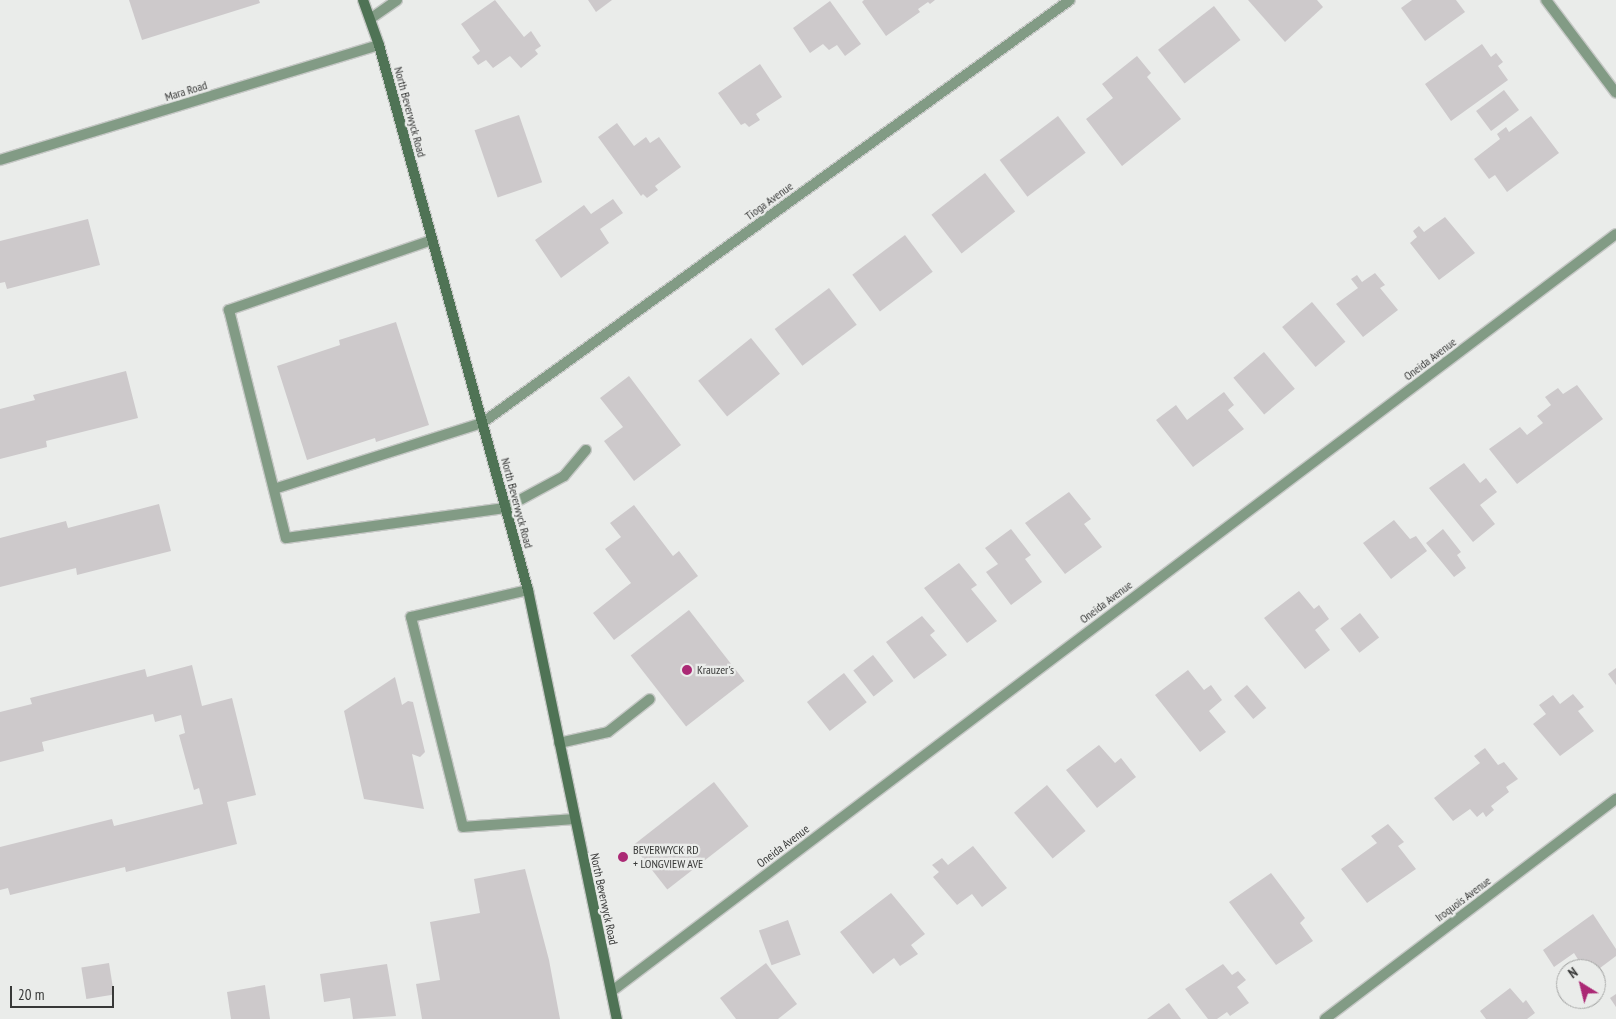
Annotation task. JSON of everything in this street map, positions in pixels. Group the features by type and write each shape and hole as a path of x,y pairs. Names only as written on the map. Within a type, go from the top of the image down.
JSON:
{"street":[{"name":"North Beverwyck Road","path":"363,0 379,45 528,590 617,1019"},
{"path":"370,19 396,0"},
{"name":"Tioga Avenue","path":"274,490 482,422 1070,0"},
{"path":"1546,0 1616,93"},
{"name":"Mara Road","path":"0,160 379,45"},
{"name":"Oneida Avenue","path":"612,991 1616,234"},
{"path":"432,240 229,310 286,538 505,508 564,476 586,450"},
{"path":"528,590 411,617 463,827 574,819"},
{"path":"559,743 608,732 650,699"},
{"name":"Iroquois Avenue","path":"1325,1019 1616,800"}],"building":[{"path":"129,0 259,0 260,3 142,40"},
{"path":"495,0 524,37 531,31 541,46 535,50 538,54 521,68 510,56 493,68 486,60 478,65 472,57 480,51 461,24"},
{"path":"588,0 612,0 596,12"},
{"path":"864,0 935,0 930,4 928,2 918,9 920,12 886,36 862,2"},
{"path":"1248,0 1317,0 1323,7 1285,42"},
{"path":"1412,0 1456,0 1465,12 1425,41 1401,8"},
{"path":"830,1 861,44 845,56 837,45 829,50 823,44 810,53 793,28"},
{"path":"1214,6 1240,40 1185,84 1158,50"},
{"path":"1482,44 1491,57 1496,53 1503,62 1498,66 1508,80 1451,121 1425,84"},
{"path":"1137,56 1151,73 1147,77 1181,119 1122,166 1086,119 1113,98 1102,84"},
{"path":"760,64 782,97 756,114 760,120 749,127 745,123 741,125 718,93"},
{"path":"1504,90 1519,110 1491,131 1476,111"},
{"path":"519,115 542,182 498,197 475,130"},
{"path":"1058,116 1086,153 1027,197 1000,160"},
{"path":"1531,116 1559,153 1507,192 1495,175 1489,179 1474,159 1500,139 1497,134 1506,127 1509,132"},
{"path":"617,123 634,146 646,137 650,143 659,137 681,167 655,186 658,190 647,198 643,194 641,196 598,137"},
{"path":"985,173 1015,212 962,253 931,215"},
{"path":"613,199 623,213 600,229 609,243 561,278 535,240 584,205 591,214"},
{"path":"1445,217 1475,253 1439,280 1410,243 1417,237 1413,231 1419,226 1424,232"},
{"path":"88,219 100,265 7,289 5,282 0,283 0,241"},
{"path":"905,235 933,272 880,311 852,275"},
{"path":"1375,273 1385,285 1380,288 1398,310 1363,337 1336,304 1358,288 1351,279 1357,275 1362,282"},
{"path":"829,288 857,325 802,366 775,329"},
{"path":"1312,302 1345,342 1316,367 1282,327"},
{"path":"396,322 429,425 376,442 375,438 307,460 277,366 340,345 339,340"},
{"path":"751,338 780,374 727,417 698,381"},
{"path":"1264,352 1295,389 1264,414 1233,378"},
{"path":"126,371 138,418 46,441 47,447 0,459 0,409 35,400 33,395"},
{"path":"629,376 681,445 634,481 604,441 623,427 600,398"},
{"path":"1577,385 1603,419 1517,484 1489,449 1520,427 1527,435 1543,423 1537,416 1551,405 1545,397 1558,388 1563,394"},
{"path":"1224,392 1234,405 1228,410 1244,429 1193,467 1156,420 1176,405 1187,420"},
{"path":"1464,463 1480,483 1486,478 1497,492 1480,505 1495,524 1473,542 1429,488"},
{"path":"1069,492 1091,519 1084,524 1102,547 1065,574 1025,523"},
{"path":"159,504 171,551 77,575 76,568 0,587 0,538 66,521 68,528"},
{"path":"634,505 673,556 679,551 698,576 614,640 593,613 631,583 605,549 621,537 610,523"},
{"path":"1394,520 1410,539 1416,536 1427,551 1391,579 1363,543"},
{"path":"1011,529 1031,555 1025,559 1042,582 1011,605 986,572 998,564 985,548"},
{"path":"1443,529 1461,552 1457,555 1466,568 1454,577 1426,543"},
{"path":"959,563 977,585 971,589 997,621 967,643 924,588"},
{"path":"1299,591 1314,609 1319,605 1329,619 1315,630 1330,650 1305,669 1264,618"},
{"path":"689,610 744,681 686,726 631,656"},
{"path":"1360,613 1379,637 1359,653 1340,628"},
{"path":"922,616 935,631 930,635 947,655 914,679 886,642"},
{"path":"873,655 893,681 874,696 853,670"},
{"path":"192,665 202,706 232,698 256,795 227,802 237,844 126,872 125,867 10,895 8,888 0,890 0,847 112,819 114,826 203,804 199,788 194,790 179,735 185,733 181,715 155,722 153,714 42,742 44,751 0,762 0,712 32,704 30,698 145,669 147,677"},
{"path":"1616,668 1616,685 1608,674"},
{"path":"1188,670 1204,690 1211,685 1222,700 1209,711 1226,732 1200,752 1155,695"},
{"path":"844,673 867,702 830,731 807,702"},
{"path":"395,677 402,705 408,701 413,702 425,752 420,757 412,754 424,809 364,799 344,711"},
{"path":"1247,685 1266,708 1253,719 1234,696"},
{"path":"1573,694 1584,707 1578,711 1594,731 1560,756 1533,724 1546,714 1539,705 1553,695 1560,704"},
{"path":"1099,745 1115,763 1121,758 1136,777 1097,808 1066,770"},
{"path":"1485,748 1498,765 1504,762 1518,779 1506,787 1509,792 1491,806 1494,810 1486,817 1483,812 1477,817 1470,809 1453,821 1434,798 1480,763 1474,756"},
{"path":"714,782 748,826 667,890 633,845"},
{"path":"1047,785 1086,831 1053,859 1014,813"},
{"path":"1388,824 1404,842 1398,846 1416,869 1367,903 1341,869 1377,843 1371,836"},
{"path":"973,846 1007,888 982,907 972,894 957,905 933,877 939,872 932,865 942,858 948,865"},
{"path":"525,869 549,960 560,1019 422,1019 416,984 440,980 430,922 480,913 474,879"},
{"path":"1271,873 1305,918 1300,923 1313,941 1276,965 1229,902"},
{"path":"891,893 925,934 911,945 918,954 900,966 894,958 873,974 840,932"},
{"path":"1593,914 1616,949 1616,956 1606,964 1606,959 1578,959 1574,953 1565,959 1556,959 1556,966 1554,967 1543,950"},
{"path":"788,920 801,955 772,965 759,931"},
{"path":"109,963 114,995 86,999 81,967"},
{"path":"766,963 797,1004 778,1019 736,1019 720,998"},
{"path":"387,964 396,1016 353,1019 350,998 324,1002 320,974"},
{"path":"1223,964 1232,975 1238,971 1246,980 1237,987 1249,1003 1230,1016 1227,1012 1217,1019 1208,1019 1185,989"},
{"path":"265,985 270,1019 231,1019 227,992"},
{"path":"1510,988 1523,1003 1526,1000 1535,1013 1527,1019 1486,1019 1480,1011"},
{"path":"1616,994 1616,1007 1610,998"},
{"path":"1169,1003 1181,1019 1147,1019"}],"place":[{"name":"Krauzer's","path":"687,670"},
{"name":"BEVERWYCK RD + LONGVIEW AVE","path":"623,857"}]}
